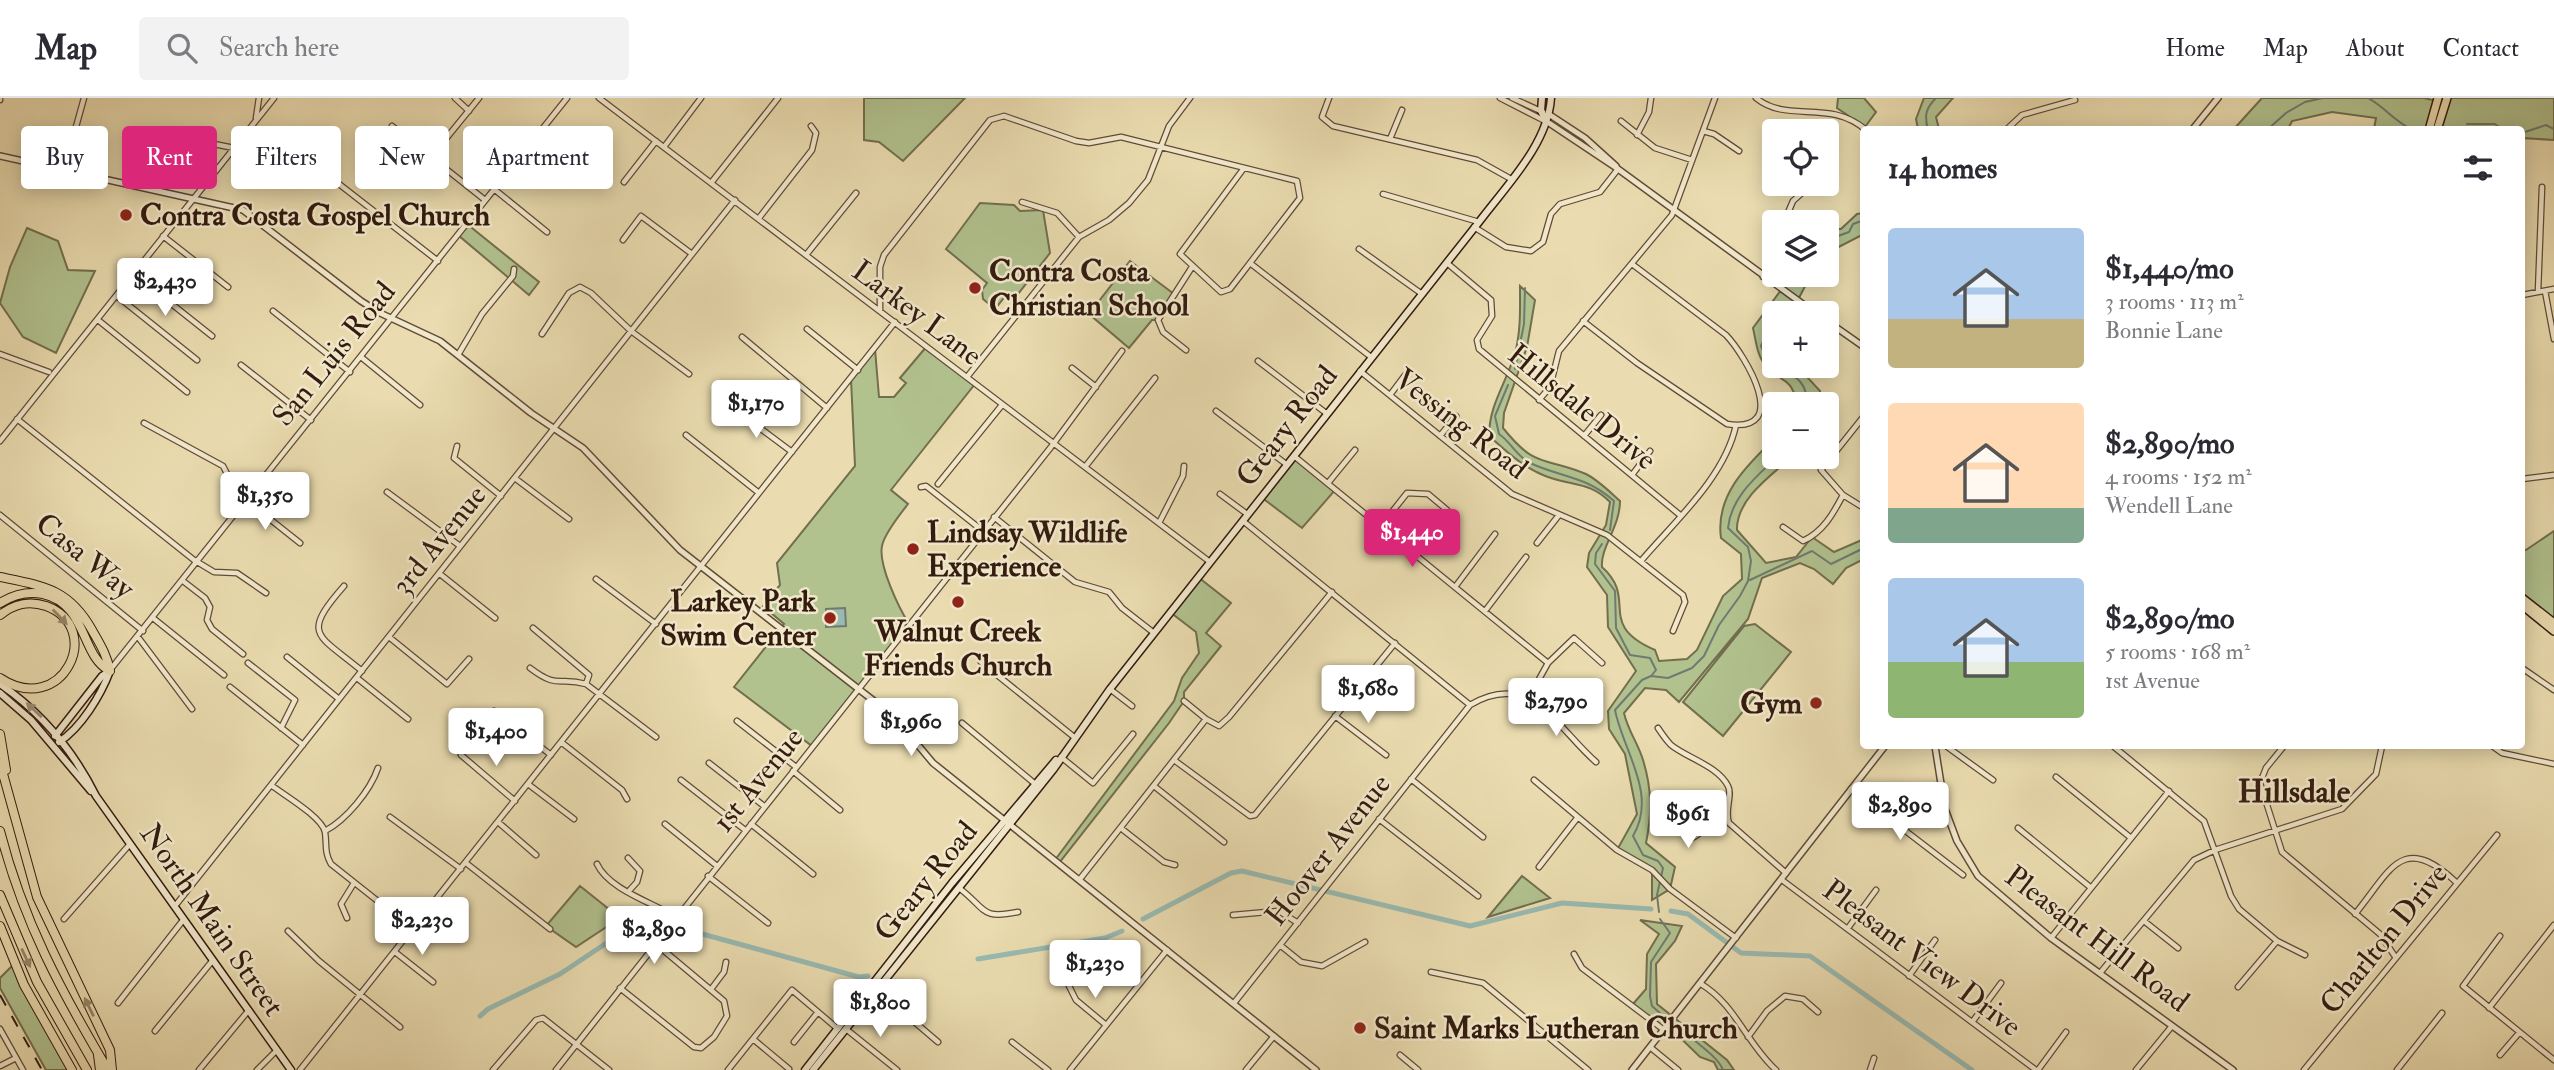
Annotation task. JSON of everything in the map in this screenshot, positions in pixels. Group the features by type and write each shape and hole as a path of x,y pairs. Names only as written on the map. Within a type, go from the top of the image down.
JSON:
{"highway":[{"path":"0,577 44,587 68,598 79,608 96,636 108,658 110,671"},
{"path":"0,603 26,593 40,594 61,602 78,620 101,666 110,671"},
{"path":"0,615 10,607 25,603 52,608 70,628 75,643 66,671 48,686 25,689 4,684"},
{"path":"0,734 7,790"},
{"path":"0,763 37,897 110,1050 110,1070"},
{"path":"0,831 14,881 37,943 110,1070"},
{"path":"0,895 37,982 87,1070"},
{"path":"0,926 24,985 72,1070"},
{"path":"98,1052 100,1070"}],"main road":[{"path":"1542,98 1541,111 1548,118"},
{"name":"Geary Road","path":"813,1070 959,888 1034,783 1060,756 1293,455 1477,225 1532,150 1548,118 1551,98"},
{"path":"2430,126 2438,98"},
{"path":"2438,126 2447,98"},
{"path":"2525,600 2554,622"},
{"path":"2525,607 2554,631"},
{"name":"San Luis Road","path":"52,744 56,734 76,713 102,676 110,671"},
{"name":"San Luis Road","path":"61,741 72,732 105,684 110,671"},
{"name":"North Main Street","path":"4,684 37,712 56,734 84,772 96,796"},
{"name":"North Main Street","path":"0,693 52,744 96,796 291,1070"},
{"path":"52,744 61,741"},
{"name":"Geary Road","path":"804,1070 1053,769 1060,756"}],"street":[{"path":"76,126 84,98"},
{"path":"256,119 259,98"},
{"path":"251,126 274,98"},
{"path":"455,98 469,111"},
{"path":"449,135 479,98"},
{"name":"San Luis Road","path":"544,126 567,98"},
{"name":"Larkey Lane","path":"599,98 1210,562"},
{"path":"664,147 701,98"},
{"path":"711,183 778,98"},
{"path":"967,377 1080,237 1129,203 1148,180 1169,126 1190,98"},
{"path":"1329,98 1322,117 1333,126 1477,160 1511,178"},
{"path":"1500,98 1548,118 1762,276"},
{"path":"1512,98 1541,111"},
{"path":"1637,135 1648,112 1651,98"},
{"path":"1539,400 1550,387 1559,351 1673,210 1715,98"},
{"path":"1756,98 1772,107 1837,108 1861,126"},
{"path":"2195,126 2218,98"},
{"path":"2011,126 2022,116 2075,100"},
{"path":"1390,139 1402,110"},
{"path":"880,311 880,267 884,255 990,120 1004,116 1088,143 1121,136 1297,181 1300,198 1230,289 1221,292 1181,256 1182,248 1244,168"},
{"path":"1621,121 1655,148 1692,160"},
{"path":"759,218 813,150 816,133 811,126"},
{"path":"1703,131 1714,134 1739,151"},
{"path":"624,182 656,141"},
{"path":"0,441 231,152"},
{"path":"0,156 21,161"},
{"path":"1383,194 1477,225 1506,247 1531,251 1543,242 1551,214 1560,204 1600,191 1618,169"},
{"path":"449,171 485,200"},
{"path":"108,179 243,210 361,300 392,319 440,341 554,430 595,458 660,533 858,688 897,720 933,763 1316,1070"},
{"path":"341,186 438,261"},
{"path":"2538,292 2542,187"},
{"path":"494,189 547,232"},
{"name":"San Luis Road","path":"110,671 494,189"},
{"path":"806,255 856,193"},
{"name":"3rd Avenue","path":"175,906 735,200"},
{"path":"1022,202 1057,213 1080,237"},
{"path":"623,240 641,216 692,254"},
{"path":"163,236 228,287"},
{"path":"1359,248 1422,294"},
{"name":"Hillsdale Drive","path":"1447,262 1491,300 1492,316 1477,340 1479,349 1680,515"},
{"path":"1250,263 1371,356"},
{"path":"1583,321 1687,399 1727,424 1736,425 1755,417 1762,401 1757,381 1739,349 1726,335 1632,264"},
{"path":"1186,351 1163,332 1158,320 1192,267"},
{"path":"458,355 482,314 513,276 514,270"},
{"path":"135,274 212,336"},
{"path":"542,334 569,293 580,287 591,293 631,331 689,374"},
{"path":"1777,287 1798,301"},
{"path":"2525,294 2554,289"},
{"path":"2545,291 2554,339"},
{"path":"117,296 197,360"},
{"path":"273,311 350,372"},
{"path":"97,320 187,392"},
{"path":"300,1070 895,322"},
{"path":"807,329 859,370"},
{"path":"1839,329 1860,344"},
{"path":"742,337 827,408"},
{"name":"1st Avenue","path":"556,1070 1054,443 1122,351"},
{"path":"0,354 49,372"},
{"path":"361,357 420,405"},
{"path":"1258,361 1326,413"},
{"path":"241,365 311,420"},
{"path":"1072,368 1096,387"},
{"name":"Vessing Road","path":"1359,371 1512,494 1607,535 1641,561 1685,598 1673,631"},
{"path":"1390,395 1405,375"},
{"path":"1085,467 1155,378"},
{"path":"938,484 1002,405"},
{"path":"733,408 792,452"},
{"path":"1216,411 1286,464"},
{"path":"1584,436 1601,415"},
{"path":"1440,436 1455,416"},
{"path":"17,419 198,562 214,572 237,573 266,593"},
{"path":"1860,421 1821,470 1843,495 1860,506"},
{"path":"144,423 217,461 223,466 237,493 300,543"},
{"path":"1641,561 1724,457 1736,425"},
{"path":"686,435 760,493"},
{"path":"457,446 454,458 501,496"},
{"path":"1328,483 1355,450"},
{"path":"1632,475 1650,451"},
{"path":"1293,455 1548,663"},
{"path":"1159,523 1183,476 1184,466"},
{"path":"2525,479 2554,475"},
{"path":"516,478 569,519"},
{"path":"921,487 926,486 983,530"},
{"path":"387,492 460,547"},
{"path":"1220,494 1332,592 1470,705 1497,693 1528,699 1573,735 1596,762"},
{"path":"1380,527 1406,494 1428,494 1447,510"},
{"path":"1783,527 1803,541 1812,537 1831,517 1843,495"},
{"name":"Casa Way","path":"0,515 143,631"},
{"path":"1537,543 1559,515"},
{"path":"994,517 1075,582 1109,592 1122,608 1154,633"},
{"path":"1455,587 1495,534"},
{"path":"1485,611 1526,557"},
{"path":"440,573 495,618"},
{"path":"596,579 656,624"},
{"path":"183,581 205,598 210,607 207,620 212,629 243,654"},
{"path":"344,586 324,609 317,622 318,630 323,638 362,671"},
{"path":"1184,701 1219,726 1332,592"},
{"path":"153,618 224,675"},
{"path":"533,628 589,675 586,684"},
{"path":"138,637 192,709"},
{"path":"389,637 447,684 469,659"},
{"path":"1528,699 1548,663 1574,638 1602,663"},
{"path":"1174,760 1250,816 1255,814 1395,643"},
{"path":"286,657 339,699"},
{"path":"981,662 1074,737"},
{"path":"248,663 295,700 281,727"},
{"path":"530,668 549,682 575,681 586,684 656,737"},
{"path":"2525,670 2554,690"},
{"path":"356,678 408,719"},
{"path":"230,687 303,744"},
{"path":"1110,689 1132,706"},
{"name":"Hoover Avenue","path":"1234,1003 1470,705"},
{"path":"494,711 551,755"},
{"path":"1335,716 1386,755"},
{"path":"1080,879 1206,719"},
{"path":"737,721 840,810"},
{"path":"962,723 1034,783"},
{"path":"1658,728 1673,747 1691,755 1728,785 1730,793 1725,812 1729,823 1787,873"},
{"path":"1060,756 1093,783 1133,734"},
{"path":"561,742 622,790 627,799"},
{"path":"1632,1070 1883,749"},
{"name":"Pleasant Hill Road","path":"1935,749 1940,787 1956,841 1978,876 2050,938 2173,1025 2225,1067 2233,1070"},
{"path":"1950,749 1993,780"},
{"path":"2117,749 2204,821 2231,896 2239,909 2277,942 2305,956"},
{"path":"2282,749 2266,768 2260,783 2282,852 2380,934 2396,958"},
{"path":"2100,973 2194,860 2215,850 2342,809 2376,774 2381,749"},
{"path":"2496,749 2502,753 2554,764"},
{"path":"461,755 515,801"},
{"path":"709,764 764,806"},
{"path":"325,831 338,824 374,780 378,768"},
{"path":"2056,777 2131,838"},
{"path":"1411,779 1483,837"},
{"path":"681,780 745,830"},
{"path":"1534,780 1617,850 1652,870 1734,941"},
{"path":"528,784 574,820"},
{"path":"271,785 316,819 325,831 324,851 331,864 413,929"},
{"path":"1154,785 1224,842"},
{"path":"1851,789 1964,875"},
{"path":"2050,938 2169,791"},
{"path":"1653,810 1692,838 1702,832 1714,816 1725,812"},
{"path":"390,817 461,869"},
{"path":"1539,866 1578,817"},
{"path":"1378,819 1478,896"},
{"path":"498,822 536,855"},
{"path":"665,824 717,866"},
{"path":"751,824 813,874"},
{"path":"2018,828 2090,887"},
{"path":"1122,829 1164,862 1175,865"},
{"name":"Charlton Drive","path":"2304,1070 2497,835"},
{"path":"64,919 130,844"},
{"path":"2355,915 2391,870 2401,860 2412,856 2438,865 2457,883"},
{"path":"628,858 640,871 637,882 628,892"},
{"path":"466,863 550,929"},
{"path":"597,864 628,892 651,907 676,917"},
{"path":"708,876 768,923"},
{"name":"Pleasant View Drive","path":"1782,880 2037,1070"},
{"path":"347,918 341,904 354,883"},
{"path":"959,888 995,917 1018,912"},
{"path":"1848,928 1876,890"},
{"path":"1233,915 1279,911 1298,923"},
{"path":"118,1003 184,919"},
{"path":"2144,921 2178,948"},
{"path":"2489,1008 2554,925"},
{"path":"288,931 360,996 400,1027"},
{"path":"2500,936 2463,986 2554,1060"},
{"path":"1909,976 1935,940"},
{"path":"1280,944 1301,962 1321,966 1365,942"},
{"path":"2238,987 2277,942"},
{"path":"620,988 697,1048 707,1044 727,1016 724,1000 656,944"},
{"path":"1070,1070 1167,950"},
{"path":"395,951 433,982"},
{"path":"1574,954 1582,968 1664,1030"},
{"path":"155,1031 213,960"},
{"path":"712,988 724,972 726,962"},
{"path":"1431,972 1483,983 1588,1070"},
{"path":"1701,984 1729,1008 1758,1054 1776,1070"},
{"path":"1973,1021 2001,984"},
{"path":"1069,986 1076,1000 1106,1025"},
{"path":"728,1070 792,990 838,1029"},
{"path":"877,990 938,1042"},
{"path":"1748,1037 1767,1011 1786,996 1803,999 1818,1012"},
{"path":"199,1070 249,1010"},
{"path":"794,1042 818,1012"},
{"path":"2397,1070 2442,1013"},
{"path":"493,1070 538,1018 548,1020 610,1070"},
{"path":"2136,1070 2173,1025"},
{"path":"846,1029 897,1070"},
{"path":"0,1030 23,1070"},
{"path":"2037,1070 2066,1032"},
{"path":"2500,1055 2519,1033"},
{"path":"1246,1070 1274,1036"},
{"path":"752,1039 789,1069"},
{"path":"1012,1042 1048,1070"},
{"path":"1650,1047 1678,1070"},
{"path":"257,1070 277,1050"},
{"path":"1400,1055 1418,1070"},
{"path":"0,1066 16,1058"},
{"path":"1870,1070 1874,1058"}],"green space":[{"path":"864,98 965,98 903,161 879,142 864,140"},
{"path":"1838,98 1864,98 1876,112 1864,126 1837,108"},
{"path":"1924,98 1953,98 1936,117 1938,126 1917,126 1916,119"},
{"path":"2262,98 2424,98 2437,101 2430,126 2375,126 2376,118 2332,112 2292,121 2290,126 2237,126"},
{"path":"2447,98 2554,98 2554,140 2525,138 2525,126 2438,126"},
{"path":"980,203 1014,205 1020,211 1043,210 1050,253 1015,298 1007,294 995,309 983,299 982,290 987,283 946,249"},
{"path":"1860,214 1860,236 1839,247 1841,229"},
{"path":"467,224 539,282 529,295 458,235"},
{"path":"27,228 58,241 68,270 95,271 56,353 23,337 0,303 10,267"},
{"path":"1130,261 1174,294 1158,320 1152,320 1129,348 1089,314"},
{"path":"1520,286 1535,300 1527,347 1504,413 1503,428 1533,456 1586,474 1620,501 1617,520 1604,552 1602,567 1617,590 1622,621 1627,631 1655,650 1659,661 1687,659 1697,650 1723,596 1742,579 1741,554 1721,538 1720,523 1728,495 1735,483 1762,451 1762,469 1778,469 1748,499 1738,519 1737,530 1766,563 1796,557 1812,537 1834,552 1860,541 1860,561 1846,568 1833,584 1814,569 1800,563 1762,578 1748,619 1679,702 1666,690 1645,688 1624,713 1641,754 1648,781 1650,812 1646,843 1675,867 1670,889 1652,900 1652,870 1617,850 1637,814 1625,754 1609,729 1608,711 1636,671 1608,627 1607,595 1587,567 1589,553 1606,525 1610,502 1590,488 1551,478 1533,470 1489,436 1492,414 1517,345"},
{"path":"1783,287 1805,287 1797,301 1773,301"},
{"path":"1762,316 1762,360 1756,343 1753,328"},
{"path":"927,346 975,384 891,490 908,504 886,536 882,546 883,564 890,586 909,624 812,746 734,687 784,624 763,606 780,585 777,563 855,466 851,379 875,349 879,397 894,397 906,383 900,378"},
{"path":"1780,378 1808,378 1820,392 1794,392"},
{"path":"1293,455 1336,489 1302,528 1261,497"},
{"path":"2554,531 2554,623 2525,600 2526,550"},
{"path":"1198,577 1231,603 1206,633 1221,646 1184,692 1184,701 1169,723 1059,863 1055,860 1174,701 1182,678 1199,653 1196,632 1170,612"},
{"path":"1755,624 1791,652 1723,736 1683,702 1744,626"},
{"path":"1522,876 1550,898 1488,917"},
{"path":"580,886 620,918 576,947 546,926"},
{"path":"1640,920 1682,926 1675,941 1656,964 1657,1004 1727,1060 1734,1070 1718,1070 1714,1062 1700,1057 1668,1026 1664,1030 1633,1004 1646,989 1647,954 1659,934"},
{"path":"14,964 72,1070 46,1070 0,988 0,978"}],"water":[{"path":"845,608 846,626 826,627 826,609"}],"waterway":[{"path":"1927,126 1927,112 1936,98"},
{"path":"2271,126 2286,113 2305,102 2323,98"},
{"path":"2368,98 2406,126"},
{"path":"2467,124 2498,126"},
{"path":"2525,132 2546,125 2554,129"},
{"path":"1839,236 1849,232 1853,224 1860,221"},
{"path":"1515,369 1524,324 1525,288"},
{"path":"1762,344 1762,348"},
{"path":"1796,378 1805,392"},
{"path":"1508,385 1495,416 1499,434 1530,463 1584,482 1614,501 1610,530"},
{"path":"1659,912 1657,895 1663,868 1658,861 1643,855 1633,836 1640,820 1640,788 1615,710 1642,680 1651,676 1668,678 1692,668 1704,656 1719,625 1748,581 1751,561 1748,547 1728,528 1739,497 1764,469"},
{"path":"1602,544 1596,553 1595,564 1615,591 1616,628 1630,655 1650,658 1656,670 1652,675"},
{"path":"1750,580 1812,551 1831,564 1860,550"},
{"path":"1143,919 1231,873 1242,871 1470,926 1562,903 1651,909"},
{"path":"1671,911 1688,914 1741,953 1810,956 1972,1070"},
{"path":"1660,919 1670,933 1651,962 1650,996 1652,1006 1661,1014"},
{"path":"480,1016 488,1009 560,974 638,922 647,920 663,923"},
{"path":"684,929 859,977 868,976"},
{"path":"978,959 1105,938 1122,931"},
{"path":"1682,1029 1711,1054 1723,1070"}],"railway":[{"path":"0,995 42,1070"}],"place":[{"name":"Contra Costa Gospel Church","path":"126,215"},
{"name":"Contra Costa Christian School","path":"975,288"},
{"name":"Lindsay Wildlife Experience","path":"913,549"},
{"name":"Walnut Creek Friends Church","path":"958,602"},
{"name":"Larkey Park Swim Center","path":"830,618"},
{"name":"Gym","path":"1816,703"},
{"name":"Saint Marks Lutheran Church","path":"1360,1028"}],"district":[{"name":"Hillsdale","path":"2294,792"}]}
